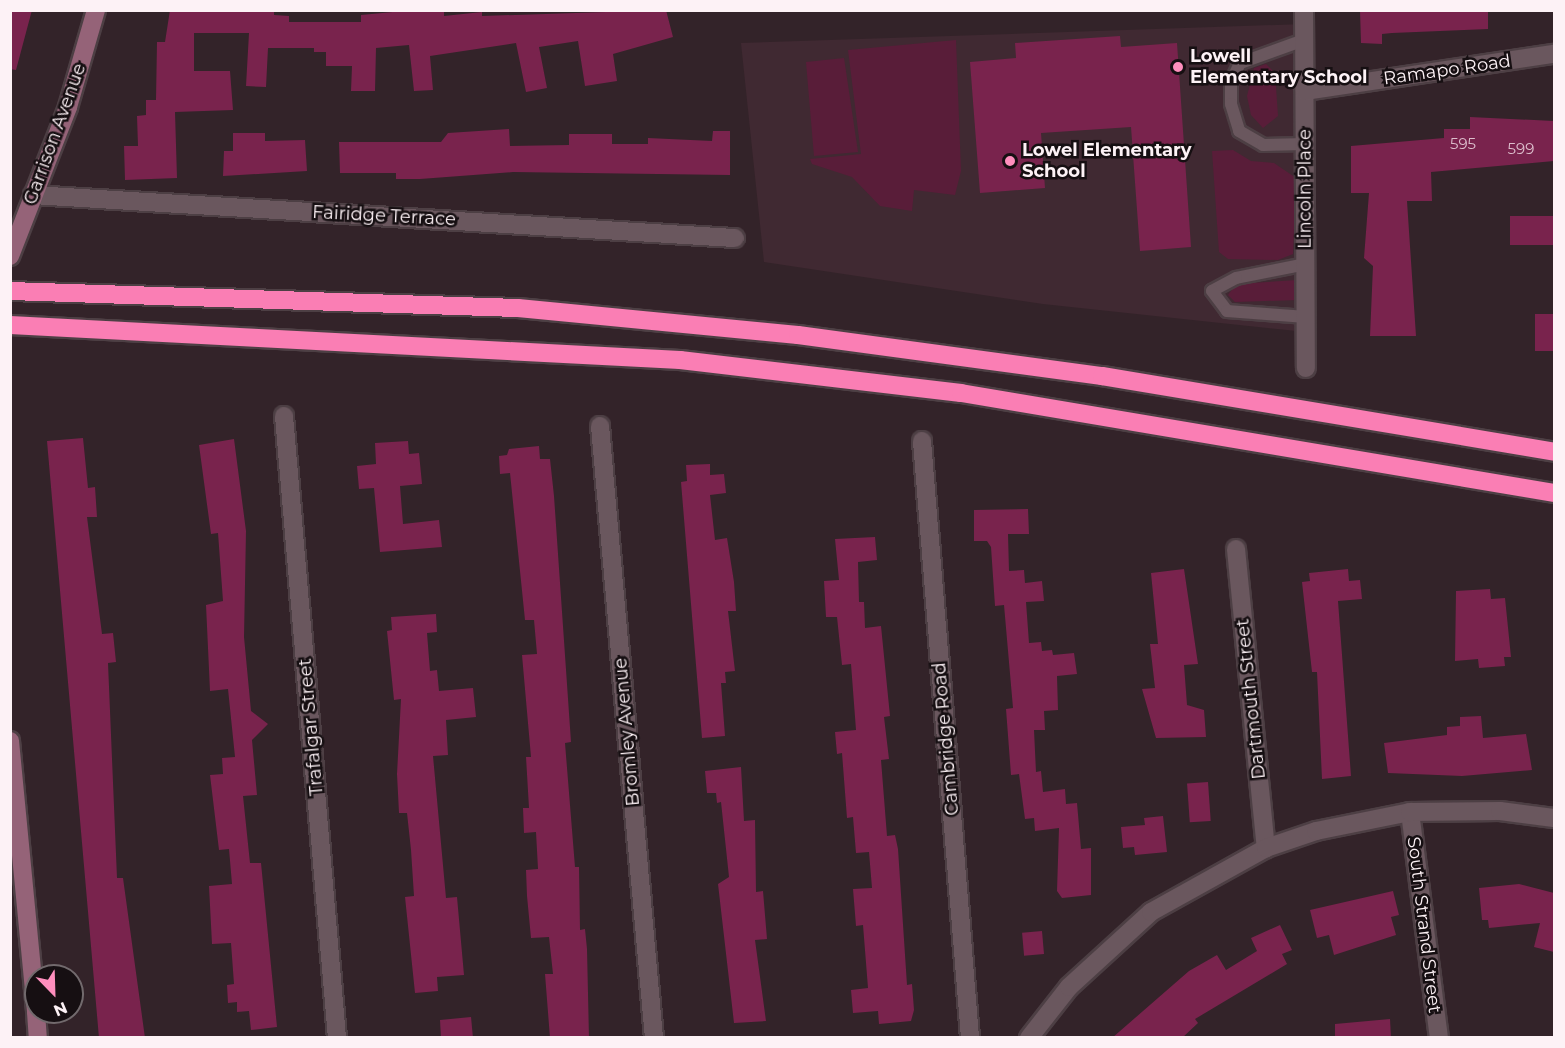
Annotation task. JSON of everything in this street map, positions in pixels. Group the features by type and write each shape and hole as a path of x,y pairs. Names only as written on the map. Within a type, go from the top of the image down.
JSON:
{"highway":[{"path":"10,291 518,308 798,335 1090,374 1554,452"},
{"path":"10,325 692,362 962,393 1554,493"}],"street":[{"name":"Garrison Avenue","path":"10,256 96,10"},
{"name":"Lincoln Place","path":"1304,10 1306,368"},
{"name":"Ramapo Road","path":"1305,91 1554,54"},
{"name":"Fairidge Terrace","path":"33,195 735,238"},
{"name":"Trafalgar Street","path":"284,416 337,1038"},
{"name":"Bromley Avenue","path":"600,426 654,1038"},
{"name":"Cambridge Road","path":"922,441 970,1038"},
{"name":"Dartmouth Street","path":"1236,549 1266,848"},
{"path":"10,741 31,964"},
{"path":"1029,1038 1069,987 1151,912 1266,848 1316,831 1410,812 1500,811 1554,818"},
{"name":"South Strand Street","path":"1410,812 1438,1038"}],"lane":[{"path":"1304,40 1240,63 1232,82 1231,104 1239,131 1263,145 1305,144"},
{"path":"1306,264 1236,278 1212,291 1227,310 1306,317"}],"shaded area":[{"path":"1304,24 1306,332 1043,304 764,262 741,43"},
{"path":"956,40 961,171 955,195 914,190 912,211 880,206 852,177 812,164 810,159 861,154 848,50"},
{"path":"844,58 858,152 814,156 806,62"},
{"path":"1266,64 1275,73 1278,116 1263,128 1251,115 1247,96 1254,68"},
{"path":"1233,150 1251,161 1274,163 1296,178 1293,254 1278,260 1228,259 1219,252 1212,151"},
{"path":"1297,280 1298,300 1235,302 1228,295 1236,284"}],"building":[{"path":"10,10 32,10 16,70 10,69"},
{"path":"170,10 274,10 274,15 289,16 289,22 361,22 361,15 414,10 444,10 444,16 482,12 482,16 666,10 673,37 613,54 617,81 585,86 578,41 539,47 547,88 526,92 516,43 430,56 433,90 414,91 409,45 376,48 375,91 351,91 352,66 326,66 326,52 314,52 314,48 268,48 266,87 246,86 249,33 194,33 194,71 230,71 233,110 175,112 177,178 125,180 124,146 138,146 137,116 146,115 146,100 156,100 157,42 165,42"},
{"path":"1360,10 1488,10 1488,29 1382,34 1382,44 1361,43"},
{"name":"Lowel Elementary School","path":"1120,36 1121,47 1177,43 1191,247 1140,251 1131,127 1041,133 1045,188 980,193 970,62 1016,58 1015,43"},
{"path":"1470,117 1554,121 1554,161 1431,172 1432,201 1407,201 1416,336 1370,336 1373,266 1364,258 1369,193 1351,193 1351,146 1444,138 1444,129 1470,129"},
{"path":"509,129 510,146 569,145 569,134 612,134 612,144 648,144 648,138 712,141 713,131 730,131 730,175 513,172 396,179 396,173 340,173 339,142 441,142 448,133"},
{"path":"233,133 265,133 265,141 305,140 307,171 223,176 224,151 233,151"},
{"path":"1510,216 1554,216 1554,245 1510,245"},
{"path":"1535,314 1554,314 1554,351 1535,351"},
{"path":"83,438 88,488 95,487 97,517 87,517 102,634 113,633 116,662 108,663 117,878 123,878 145,1038 99,1038 47,441"},
{"path":"234,439 246,531 244,637 251,711 268,724 252,740 257,795 243,796 250,863 261,863 277,1027 251,1030 249,1011 237,1012 237,1002 228,1003 227,985 234,984 231,943 212,944 209,886 232,884 229,849 219,850 210,775 223,774 222,758 235,757 228,689 210,691 206,605 223,601 218,533 211,534 199,445"},
{"path":"408,441 409,454 419,453 422,484 400,486 403,524 439,520 442,547 380,552 374,488 359,489 357,466 376,464 375,443"},
{"path":"539,446 540,459 550,459 554,496 571,742 565,743 575,867 579,867 580,930 585,929 587,949 589,1038 550,1038 545,974 553,974 549,937 531,938 527,896 526,870 538,869 536,832 524,833 523,808 529,808 526,757 531,757 522,655 537,654 534,620 525,620 510,473 500,474 499,456 507,455 509,449"},
{"path":"710,464 710,475 724,474 726,493 710,495 715,540 727,538 734,582 736,611 728,611 735,671 725,672 726,683 721,683 725,736 702,738 681,482 687,481 686,465"},
{"path":"1028,509 1029,534 1008,534 1009,571 1024,570 1025,583 1042,581 1044,601 1026,602 1029,643 1041,642 1042,651 1052,650 1053,655 1074,653 1077,674 1057,676 1058,710 1044,711 1045,730 1034,730 1036,772 1041,771 1043,792 1065,789 1066,804 1077,803 1081,849 1091,848 1091,895 1062,898 1057,891 1059,828 1035,831 1034,818 1025,819 1019,774 1011,775 1006,709 1013,708 1004,605 995,606 991,547 987,541 974,541 974,510"},
{"path":"875,537 877,560 858,562 859,602 864,602 865,628 881,626 890,716 884,717 889,759 881,760 887,836 895,835 898,849 907,985 912,984 914,1010 911,1021 879,1024 878,1011 853,1013 851,990 868,988 863,925 856,926 853,889 872,888 869,852 856,853 853,817 847,818 842,753 837,754 835,732 856,730 851,664 842,665 837,617 826,617 824,581 839,580 835,539"},
{"path":"1184,569 1198,664 1184,665 1187,705 1204,710 1206,737 1156,738 1142,689 1155,688 1150,644 1158,644 1151,573"},
{"path":"1348,569 1349,581 1360,580 1362,599 1338,601 1351,776 1322,779 1317,672 1312,672 1302,582 1310,581 1309,573"},
{"path":"1490,589 1491,599 1505,598 1511,657 1504,657 1505,666 1479,668 1478,659 1455,661 1456,591"},
{"path":"436,614 437,632 427,633 430,671 437,670 439,691 473,688 476,717 446,720 448,755 433,756 446,898 457,897 464,975 437,977 438,991 415,993 405,897 414,896 411,850 407,813 399,813 397,774 401,699 394,700 387,631 392,630 391,617"},
{"path":"1481,716 1483,738 1526,734 1532,770 1462,776 1388,773 1384,743 1447,735 1447,727 1460,726 1460,717"},
{"path":"741,767 744,821 755,820 756,892 763,891 767,939 755,940 766,1021 734,1023 718,884 729,877 721,802 717,803 716,793 707,793 705,771"},
{"path":"1208,782 1211,821 1190,822 1187,783"},
{"path":"1163,816 1167,852 1135,855 1134,847 1123,848 1121,827 1145,825 1144,818"},
{"path":"1519,884 1554,893 1554,952 1534,947 1540,923 1489,928 1488,920 1482,920 1479,888"},
{"path":"1393,891 1399,915 1391,917 1396,935 1334,955 1329,935 1317,938 1310,910"},
{"path":"1280,925 1292,950 1282,954 1287,964 1195,1019 1198,1023 1182,1038 1112,1038 1189,971 1217,955 1226,970 1257,951 1251,938"},
{"path":"1042,931 1044,954 1024,956 1022,933"},
{"path":"471,1017 473,1038 441,1038 440,1020"},
{"path":"1390,1019 1391,1038 1335,1038 1335,1024"}],"place":[{"name":"Lowell Elementary School","path":"1178,67"},
{"name":"Lowel Elementary School","path":"1010,161"}]}
